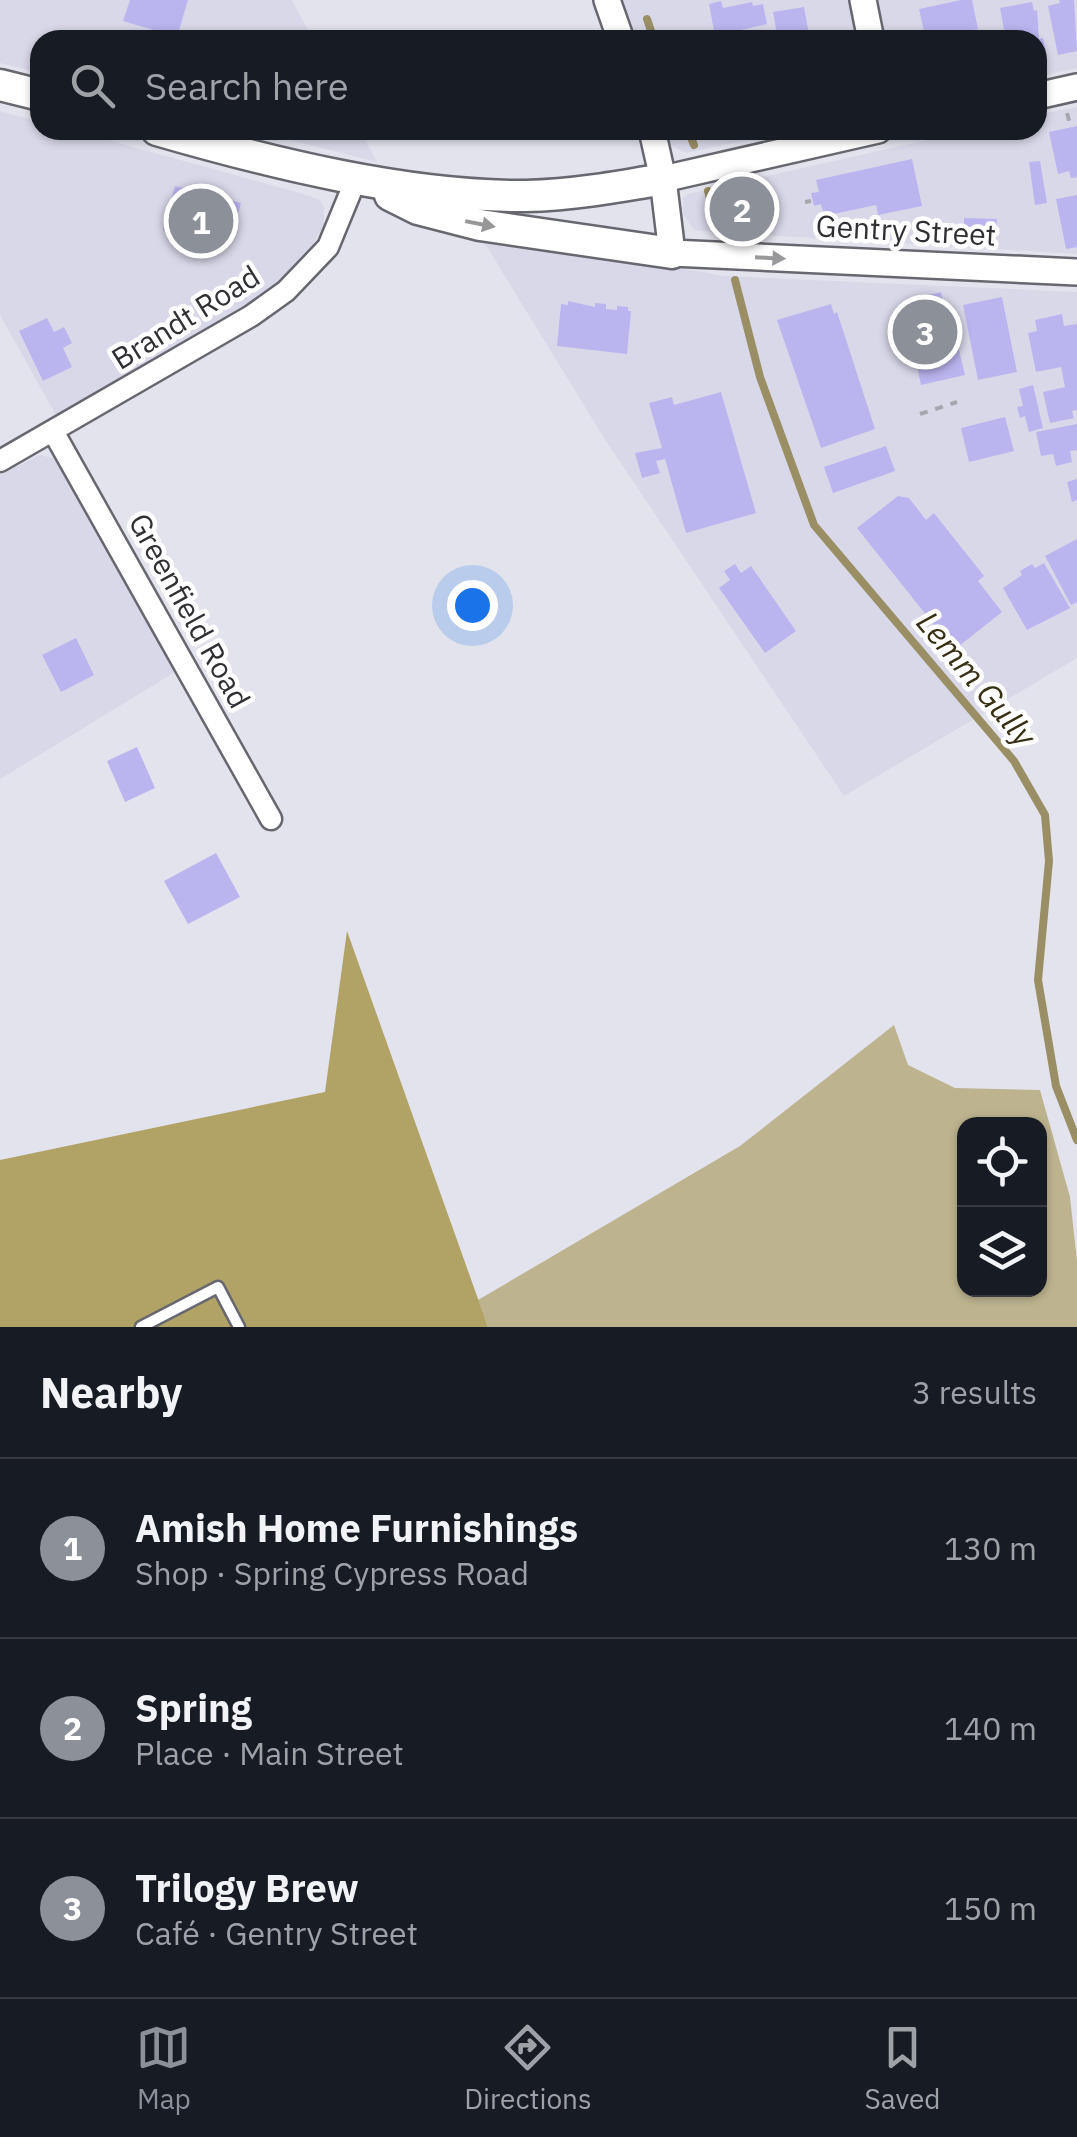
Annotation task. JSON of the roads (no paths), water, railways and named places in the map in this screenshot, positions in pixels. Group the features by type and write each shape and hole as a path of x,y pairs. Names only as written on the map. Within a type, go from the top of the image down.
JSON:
{"main road":[{"path":"0,86 30,94"},
{"path":"199,140 356,178 428,190 527,196 663,180"},
{"path":"356,178 418,209 480,225 672,253"}],"street":[{"path":"608,0 618,30"},
{"path":"863,0 869,30"},
{"path":"1047,94 1077,87"},
{"path":"654,140 672,253"},
{"path":"663,180 835,140"},
{"name":"Brandt Road","path":"0,461 54,433 286,291 328,248 356,178"},
{"name":"Gentry Street","path":"672,253 1077,272"},
{"name":"Greenfield Road","path":"54,433 271,818"}],"lane":[{"path":"141,1327 218,1287 240,1327"}],"waterway":[{"name":"Lemm Gully","path":"647,19 651,30"},
{"name":"Lemm Gully","path":"692,140 694,145"},
{"name":"Lemm Gully","path":"708,191 719,230"},
{"name":"Lemm Gully","path":"735,280 760,377 814,525 1014,761 1045,815 1049,861 1038,980 1056,1086 1077,1140"}],"place":[{"name":"Spring","path":"742,209"},
{"name":"Amish Home Furnishings","path":"201,221"},
{"name":"Trilogy Brew","path":"925,332"}]}
